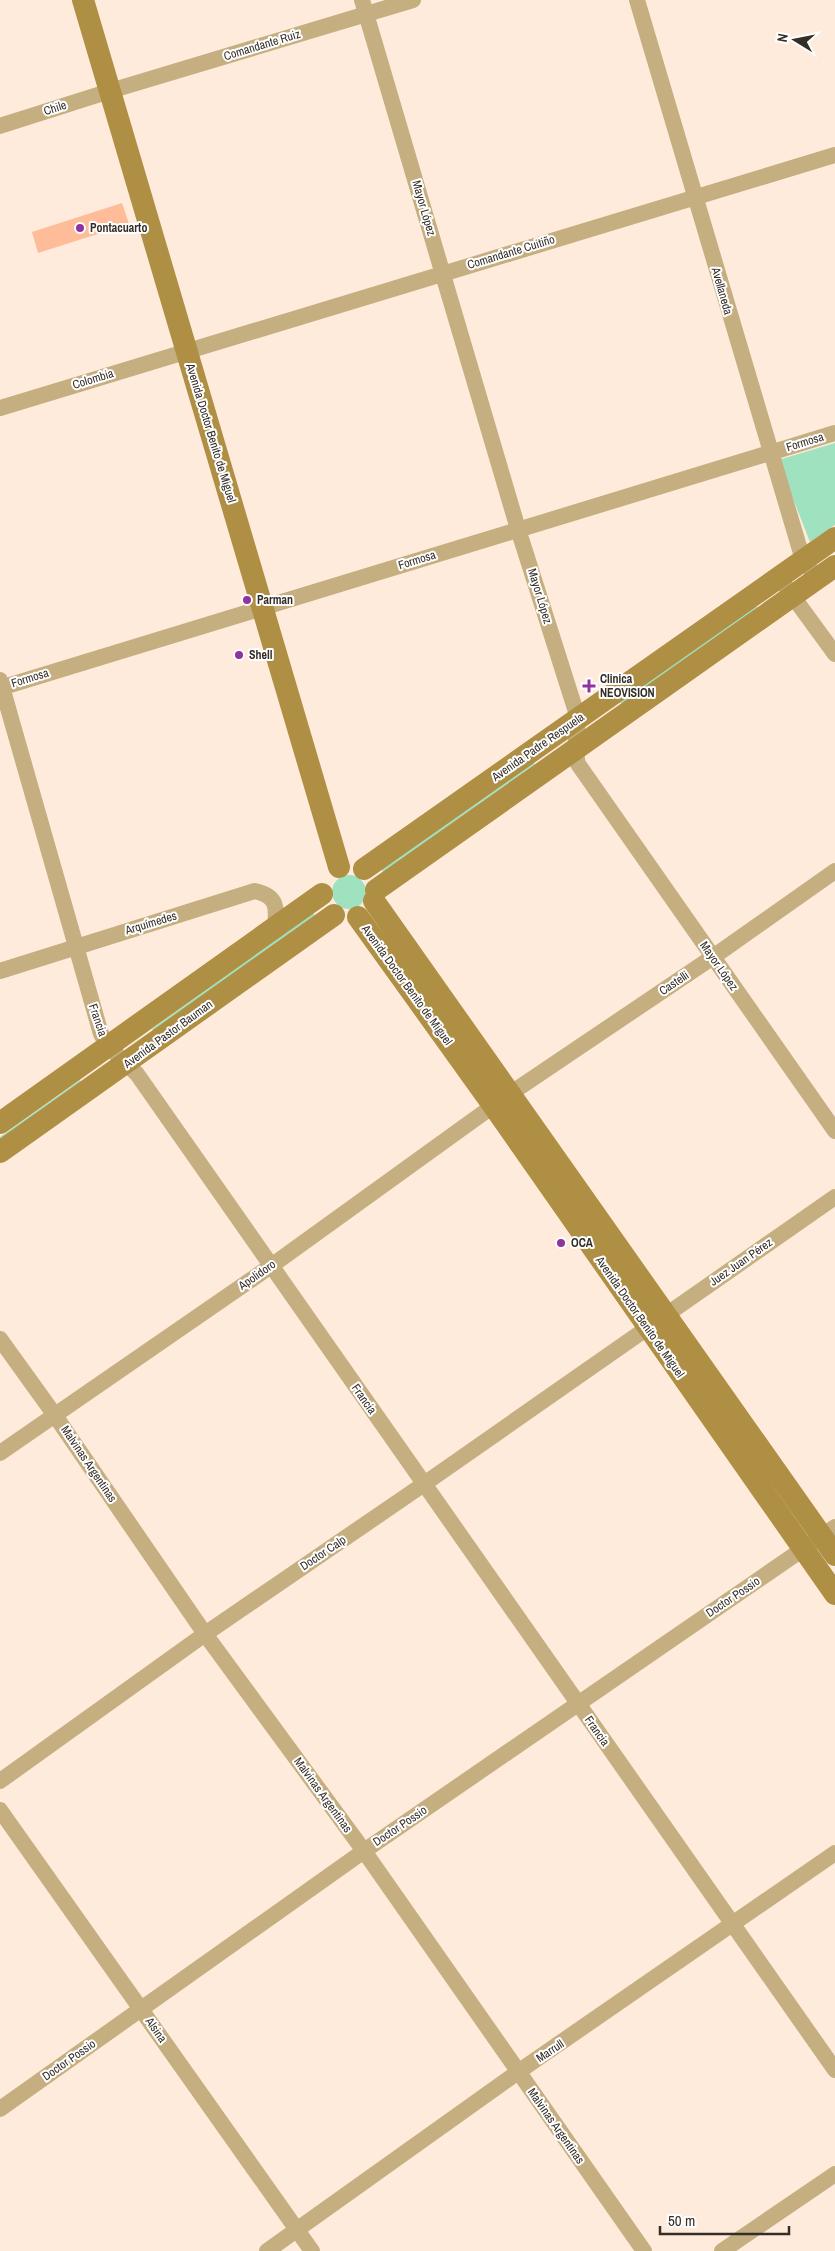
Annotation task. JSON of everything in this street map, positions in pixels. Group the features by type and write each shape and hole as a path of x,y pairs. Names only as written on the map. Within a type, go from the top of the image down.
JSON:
{"main road":[{"name":"Avenida Doctor Benito de Miguel","path":"83,0 339,867"},
{"name":"Avenida Padre Respuela","path":"364,869 835,538"},
{"name":"Avenida Padre Respuela","path":"375,896 575,750 826,572"},
{"path":"356,866 364,869 370,875 375,896 368,912 348,919 334,915 324,903 322,894 326,878 339,867 356,866"},
{"name":"Avenida Pastor Bauman","path":"0,1123 322,894"},
{"name":"Avenida Doctor Benito de Miguel","path":"375,896 647,1328 835,1594"},
{"name":"Avenida Pastor Bauman","path":"0,1152 127,1064 334,915"},
{"name":"Avenida Doctor Benito de Miguel","path":"358,917 502,1099 828,1531 835,1555"}],"street":[{"name":"Comandante Ruiz","path":"110,91 364,7 413,0"},
{"name":"Avellaneda","path":"637,0 803,560 826,572"},
{"name":"Mayor López","path":"364,7 518,529 578,718 575,750 578,764 835,1131"},
{"name":"Chile","path":"0,126 110,91"},
{"name":"Comandante Cuitiño","path":"187,351 442,272 835,155"},
{"name":"Colombia","path":"0,408 187,351"},
{"name":"Formosa","path":"1,685 835,433"},
{"path":"779,577 835,654"},
{"name":"Francia","path":"1,685 101,1034 109,1047 137,1074 835,2070"},
{"name":"Castelli","path":"502,1099 713,957 835,871"},
{"name":"Arquímedes","path":"0,971 255,891 265,893 274,900 277,910 274,928"},
{"name":"Apolidoro","path":"0,1453 271,1266 502,1099"},
{"name":"Juez Juan Pérez","path":"647,1328 835,1197"},
{"name":"Doctor Calp","path":"0,1781 205,1634 647,1328"},
{"name":"Malvinas Argentinas","path":"0,1339 54,1414 205,1634 364,1851 644,2251"},
{"name":"Doctor Possio","path":"0,2109 364,1851 828,1531"},
{"name":"Alsina","path":"0,1810 312,2251"},
{"name":"Marrull","path":"267,2251 518,2072 835,1853"},
{"path":"722,2251 835,2174"}],"green space":[{"path":"835,443 835,525 810,542 778,460"},
{"path":"756,606 759,610 623,705 620,702"},
{"path":"532,762 535,764 383,872 381,869"},
{"path":"349,875 361,880 366,892 361,904 349,909 337,904 332,892 337,880"},
{"path":"313,913 315,915 154,1032 152,1029"},
{"path":"80,1080 82,1084 0,1143 0,1137"}],"building":[{"name":"Pontacuarto","path":"122,203 129,224 38,253 32,232"}],"place":[{"name":"Pontacuarto","path":"80,228"},
{"name":"Parman","path":"247,600"},
{"name":"Shell","path":"239,655"},
{"name":"Clinica NEOVISION","path":"589,686"},
{"name":"OCA","path":"561,1243"}]}
